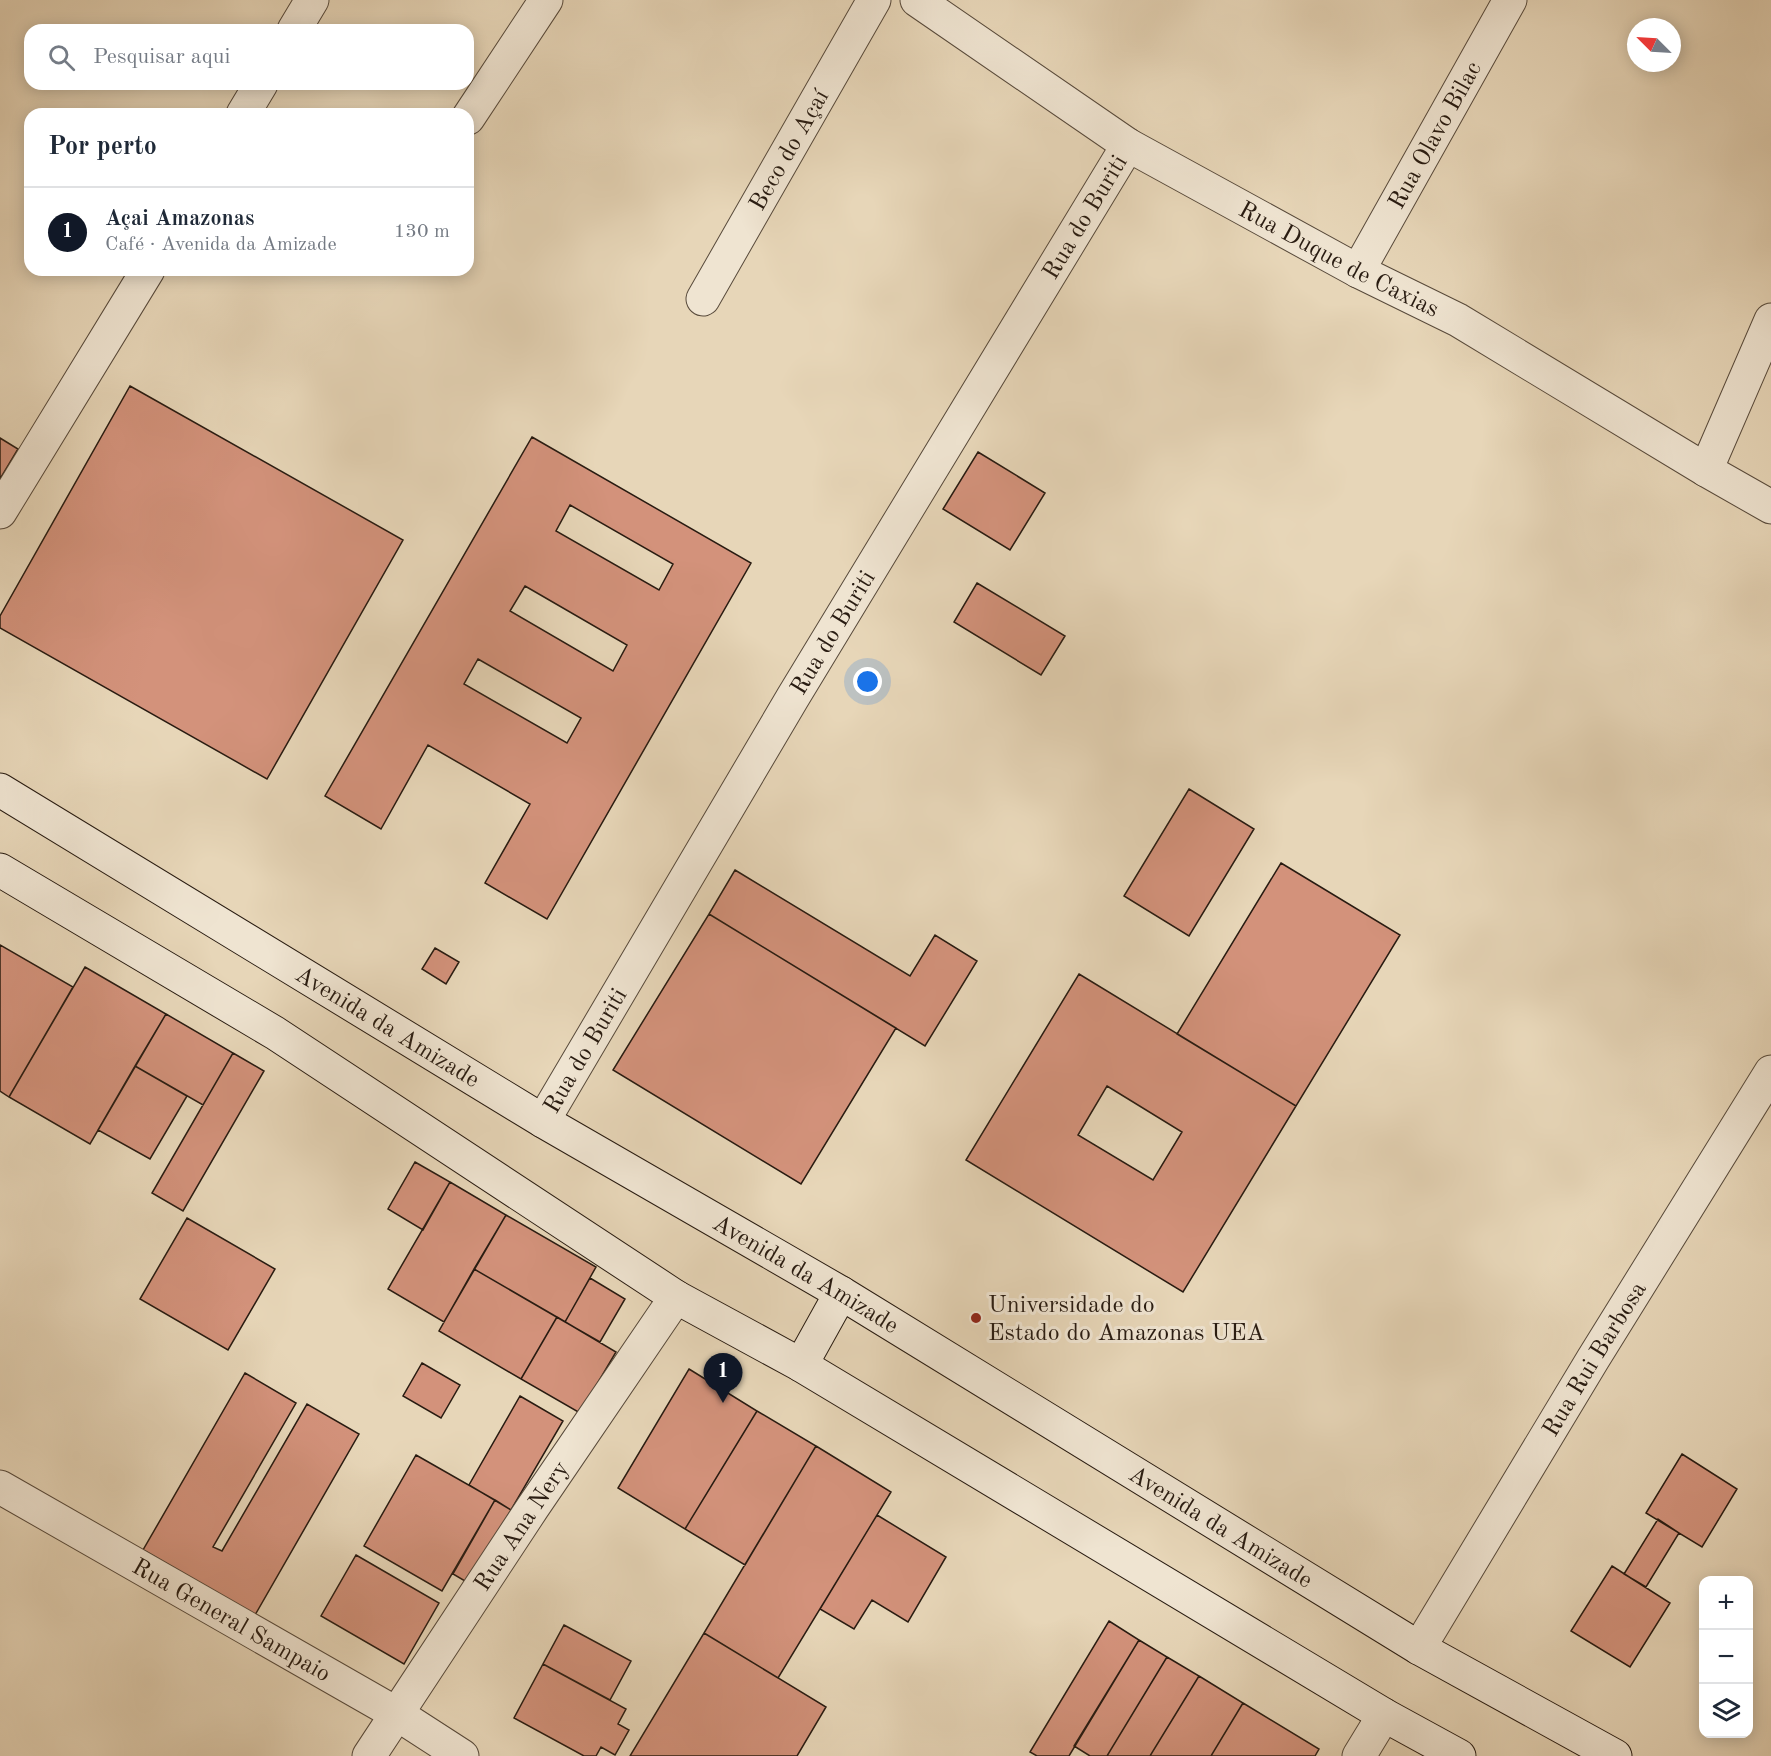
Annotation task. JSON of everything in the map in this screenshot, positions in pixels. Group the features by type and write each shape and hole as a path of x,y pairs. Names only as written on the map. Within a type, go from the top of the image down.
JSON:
{"street":[{"path":"474,109 546,0"},
{"name":"Beco do Açaí","path":"703,298 874,0"},
{"name":"Rua Duque de Caxias","path":"917,0 1128,145 1358,271 1458,320 1771,507"},
{"name":"Rua Olavo Bilac","path":"1358,271 1510,0"},
{"path":"247,108 257,90"},
{"name":"Rua do Buriti","path":"543,1121 805,677 1128,145"},
{"path":"0,512 144,276"},
{"path":"1706,470 1771,320"},
{"name":"Avenida da Amizade","path":"0,790 543,1121 841,1293 1419,1648 1615,1756"},
{"path":"0,870 275,1033 676,1297 801,1365 1384,1715 1459,1756"},
{"name":"Rua Rui Barbosa","path":"1419,1648 1587,1369 1771,1072"},
{"path":"801,1365 841,1293"},
{"name":"Rua Ana Nery","path":"369,1756 533,1507 676,1297"},
{"name":"Rua General Sampaio","path":"0,1487 397,1714 462,1756"},
{"path":"1359,1756 1384,1715"}],"building":[{"path":"130,386 403,540 267,779 0,628 0,616"},
{"path":"532,437 751,563 547,919 485,883 530,804 428,745 381,829 325,796","holes":["570,505 673,564 659,590 556,531","525,586 627,645 613,671 510,611","478,659 581,718 567,743 464,684"]},
{"path":"0,438 18,449 0,479"},
{"path":"978,452 1045,493 1010,550 943,509"},
{"path":"977,583 1065,636 1041,675 954,622"},
{"path":"1189,789 1254,829 1189,936 1124,896"},
{"path":"1281,863 1400,935 1296,1106 1177,1034"},
{"path":"735,870 910,976 935,935 977,961 925,1046 709,914"},
{"path":"709,914 896,1028 801,1184 613,1070"},
{"path":"0,945 73,987 9,1097 0,1091"},
{"path":"435,948 459,962 446,984 422,969"},
{"path":"85,967 166,1014 90,1144 9,1097"},
{"name":"Universidade do Estado do Amazonas UEA","path":"1079,974 1296,1106 1183,1292 966,1160","holes":["1107,1086 1182,1132 1153,1180 1078,1135"]},
{"path":"166,1014 233,1053 203,1105 135,1066"},
{"path":"233,1053 264,1071 183,1211 152,1193"},
{"path":"135,1066 187,1096 150,1159 98,1130"},
{"path":"415,1162 450,1182 423,1230 388,1209"},
{"path":"450,1182 506,1215 444,1322 388,1289"},
{"path":"506,1215 596,1267 565,1322 474,1269"},
{"path":"187,1218 275,1269 228,1350 140,1299"},
{"path":"474,1269 557,1317 521,1379 439,1331"},
{"path":"590,1278 625,1299 600,1342 565,1322"},
{"path":"557,1317 616,1352 580,1413 521,1379"},
{"path":"422,1363 460,1385 441,1418 403,1396"},
{"path":"689,1369 757,1411 685,1529 618,1488"},
{"path":"245,1373 296,1403 213,1547 222,1551 307,1404 359,1434 255,1615 143,1550"},
{"path":"520,1396 563,1421 511,1510 469,1485"},
{"path":"757,1411 816,1446 745,1565 685,1529"},
{"path":"816,1446 891,1492 778,1678 704,1633"},
{"path":"1682,1454 1737,1489 1702,1547 1646,1513"},
{"path":"416,1455 495,1500 442,1591 364,1546"},
{"path":"495,1500 511,1510 470,1584 453,1574"},
{"path":"877,1515 946,1557 908,1622 872,1600 854,1629 820,1609"},
{"path":"1658,1519 1679,1533 1646,1587 1624,1574"},
{"path":"356,1555 439,1603 404,1664 321,1616"},
{"path":"1612,1566 1670,1603 1630,1667 1571,1631"},
{"path":"1109,1621 1139,1640 1069,1756 1037,1756 1030,1752"},
{"path":"564,1625 631,1661 610,1700 543,1664"},
{"path":"704,1633 826,1707 797,1756 630,1756"},
{"path":"1139,1640 1167,1657 1107,1756 1090,1756 1074,1746"},
{"path":"1167,1657 1199,1676 1150,1756 1107,1756"},
{"path":"543,1664 626,1709 618,1724 629,1730 615,1755 601,1747 596,1756 584,1756 514,1718"},
{"path":"1199,1676 1243,1703 1211,1756 1150,1756"},
{"path":"1243,1703 1319,1749 1315,1756 1211,1756"}],"place":[{"name":"Universidade do Estado do Amazonas UEA","path":"976,1318"},
{"name":"Açai Amazonas","path":"723,1403"}]}
